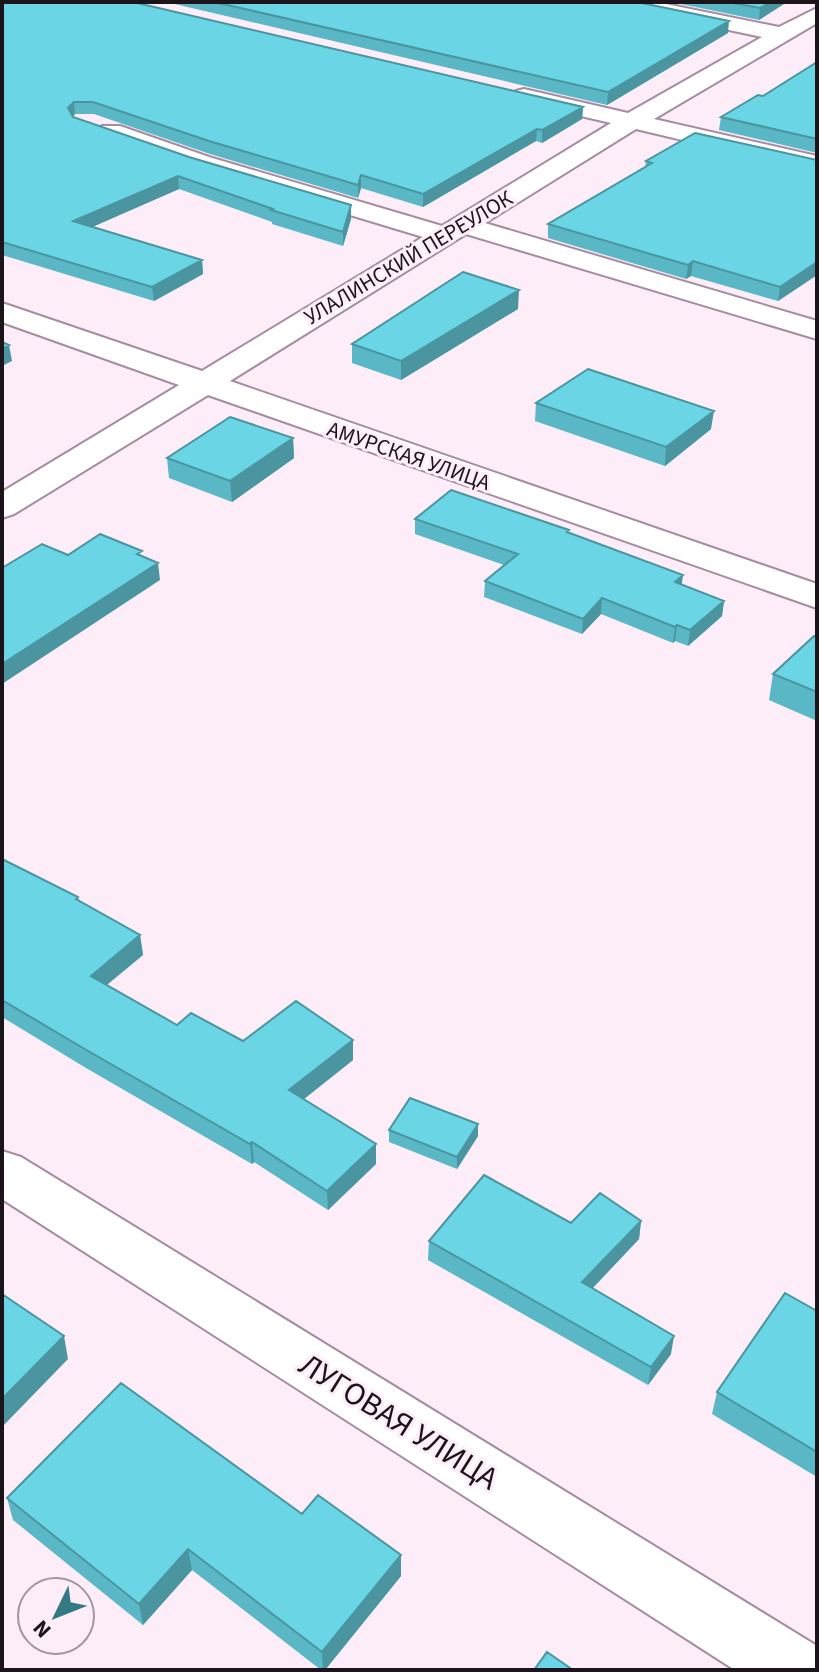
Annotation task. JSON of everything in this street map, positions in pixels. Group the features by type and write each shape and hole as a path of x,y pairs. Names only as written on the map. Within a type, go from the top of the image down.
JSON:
{"street":[{"path":"625,2 781,34"},
{"name":"УЛАЛИНСКИЙ ПЕРЕУЛОК","path":"2,507 632,121 817,14"},
{"path":"509,92 817,164"},
{"path":"84,122 214,166 817,330"},
{"name":"АМУРСКАЯ УЛИЦА","path":"2,312 817,597"},
{"name":"ЛУГОВАЯ УЛИЦА","path":"2,1172 795,1670"}],"building":[{"path":"2,2 133,2 583,107 542,130 537,129 423,194 361,175 358,185 209,141 93,102 74,102 68,108 73,117 189,157 351,205 343,232 178,176 73,221 202,260 152,287 2,242"},
{"path":"214,2 637,2 729,21 608,92"},
{"path":"728,2 771,2 760,8"},
{"path":"817,62 817,139 721,117 758,95 763,96"},
{"path":"695,133 817,160 817,262 780,287 693,261 688,265 548,224 652,163 646,161"},
{"path":"463,272 519,290 401,361 352,344"},
{"path":"588,369 714,411 666,447 536,403"},
{"path":"230,417 293,438 230,481 167,458"},
{"path":"451,490 569,530 567,532 683,575 675,582 724,601 690,630 602,598 583,619 485,581 518,554 415,519"},
{"path":"100,534 142,551 137,554 158,563 2,664 2,568 42,544 68,555"},
{"path":"814,636 817,637 817,692 773,674"},
{"path":"2,859 78,897 76,899 140,935 91,976 177,1025 191,1013 243,1041 296,1001 353,1040 289,1090 376,1144 327,1191 252,1142 250,1144 2,1000"},
{"path":"410,1098 478,1124 457,1157 389,1130"},
{"path":"484,1175 571,1223 600,1193 641,1221 582,1282 674,1336 651,1367 429,1241"},
{"path":"785,1293 817,1311 817,1452 717,1392"},
{"path":"2,1294 64,1336 2,1399"},
{"path":"121,1383 302,1514 318,1495 401,1555 322,1652 188,1549 139,1604 7,1498"},
{"path":"547,1652 573,1670 534,1670"}]}
